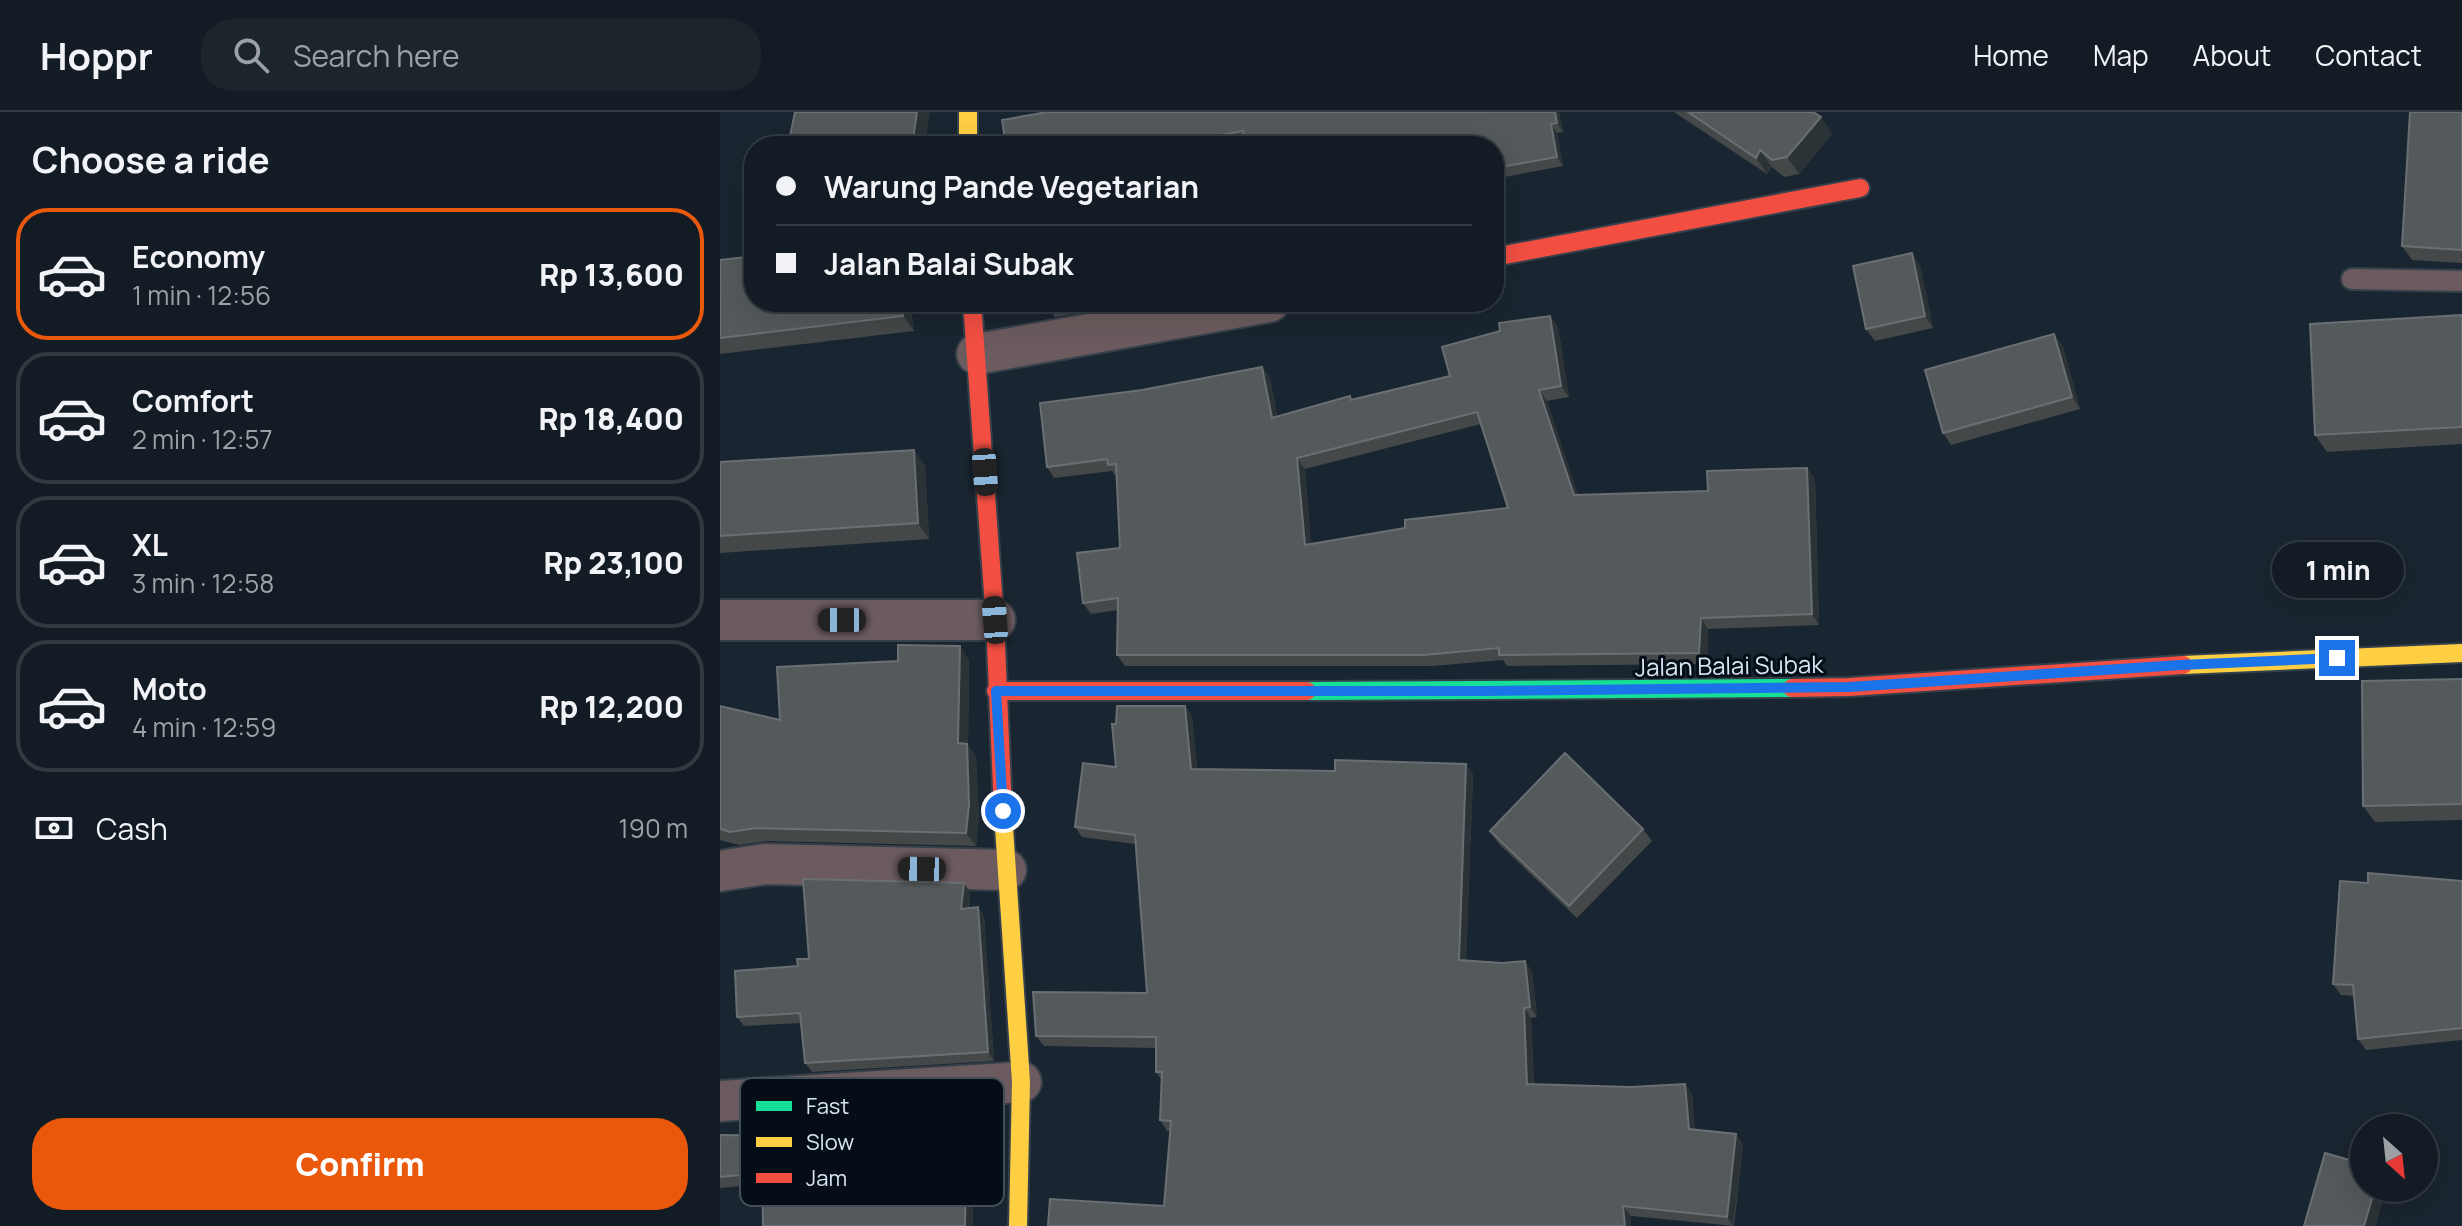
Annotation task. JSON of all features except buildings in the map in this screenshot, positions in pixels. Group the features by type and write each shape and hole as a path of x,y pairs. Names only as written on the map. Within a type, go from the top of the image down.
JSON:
{"street":[{"path":"968,112 968,136"},
{"path":"1504,255 1860,188"},
{"path":"973,312 995,620 1006,870 1021,1082 1018,1226"},
{"path":"977,354 1213,312"},
{"path":"720,620 995,620"},
{"name":"Jalan Balai Subak","path":"996,691 1849,687 2180,665 2462,653"},
{"path":"720,871 765,864 1006,870"},
{"path":"1004,1083 1021,1082"},
{"path":"720,1101 740,1100"}],"lane":[{"path":"2352,279 2462,281"}],"traffic: fast":[{"path":"1307,691 1792,688"}],"traffic: slow":[{"path":"968,112 968,136"},
{"path":"2183,665 2462,653"},
{"path":"1003,812 1021,1082 1018,1226"}],"traffic: jam":[{"path":"1504,255 1860,188"},
{"path":"973,312 995,620 1003,812"},
{"path":"1792,688 2183,665"},
{"path":"996,691 1307,691"}],"route":[{"path":"1003,811 996,691 1849,687 2337,658"}]}
